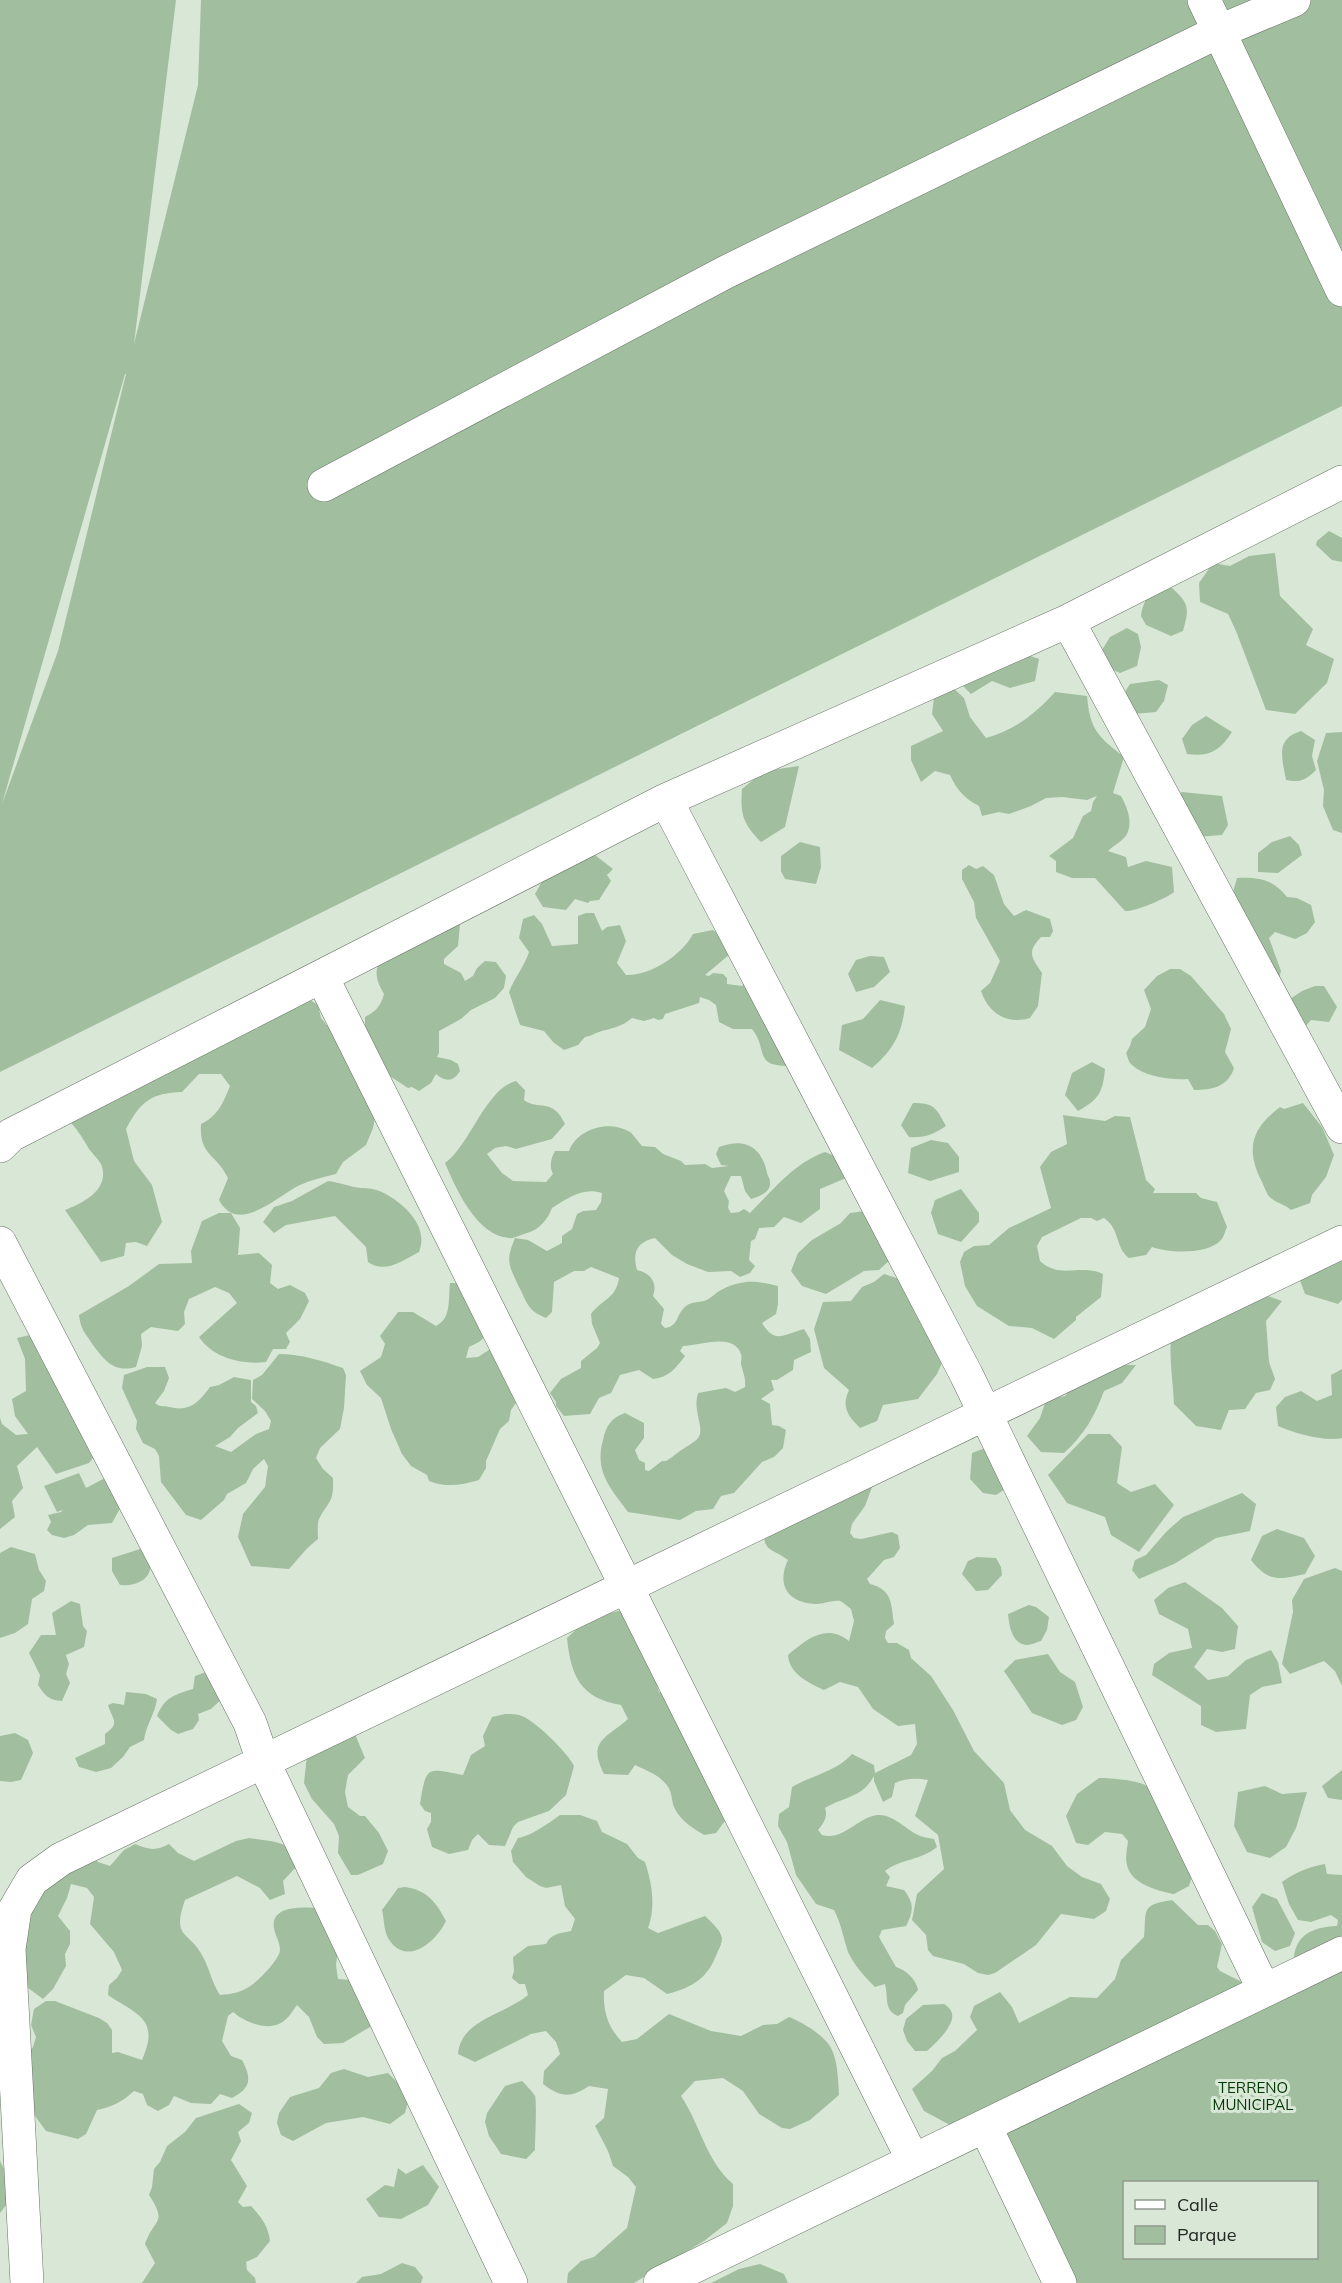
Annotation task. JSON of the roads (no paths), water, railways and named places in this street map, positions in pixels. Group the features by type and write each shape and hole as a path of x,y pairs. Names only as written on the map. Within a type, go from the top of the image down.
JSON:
{"street":[{"path":"1204,0 1342,290"},
{"path":"324,485 726,272 1220,31 1294,0"},
{"path":"0,1146 11,1135 666,800 1068,621 1342,482"},
{"path":"1068,621 1342,1127"},
{"path":"666,800 986,1414 1264,1990"},
{"path":"322,977 913,2160"},
{"path":"27,2283 9,1949 15,1909 32,1880 62,1858 1342,1242"},
{"path":"0,1243 250,1723 263,1761 511,2283"},
{"path":"664,2282 1342,1953"},
{"path":"984,2126 1060,2283"}],"park label":[{"name":"TERRENO MUNICIPAL","path":"1253,2096"}]}
